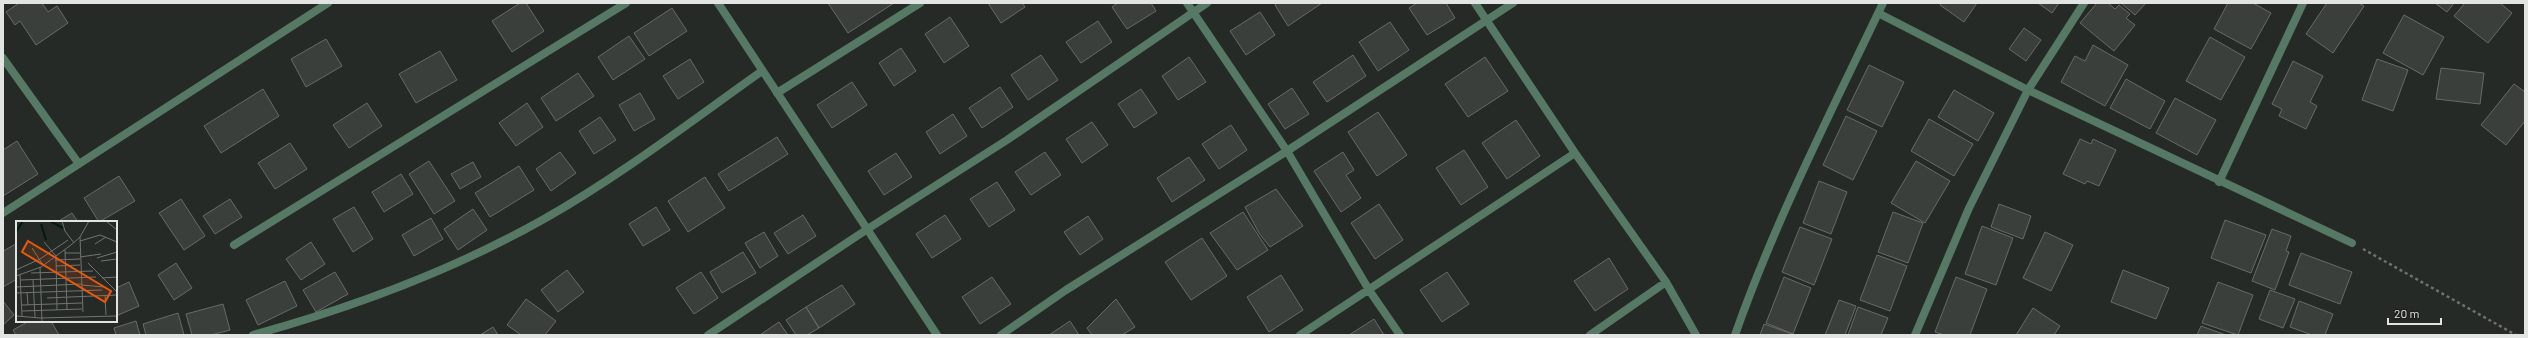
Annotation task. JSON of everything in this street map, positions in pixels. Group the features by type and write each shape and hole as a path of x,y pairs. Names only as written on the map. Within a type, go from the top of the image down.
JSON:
{"street":[{"path":"3,213 328,3"},
{"path":"234,245 626,3"},
{"path":"718,3 866,230 937,335"},
{"path":"777,93 920,3"},
{"path":"1187,3 1287,151 1369,290 1400,335"},
{"path":"708,335 866,230 1007,140 1207,3"},
{"path":"1475,3 1575,153 1666,282 1696,335"},
{"path":"1001,335 1066,290 1287,151 1513,3"},
{"path":"1735,335 1764,260 1826,120 1883,3"},
{"path":"1915,335 1969,208 2028,90 2084,3"},
{"path":"2219,182 2303,3"},
{"path":"1878,13 2028,90 2219,182 2352,243"},
{"path":"3,58 79,164"},
{"path":"252,335 315,318 393,291 468,259 544,219 612,176 762,71"},
{"path":"1300,335 1575,153"},
{"path":"1590,335 1666,282"}],"path":[{"path":"2352,243 2516,335"}],"building":[{"path":"19,3 42,3 48,12 57,6 68,23 36,45 20,21 15,25 6,12"},
{"path":"520,3 526,3 544,31 512,52 492,21"},
{"path":"828,3 894,3 848,33"},
{"path":"988,3 1022,3 1025,7 1001,23"},
{"path":"1118,3 1151,3 1156,11 1127,29 1112,7"},
{"path":"1277,3 1322,3 1288,26 1275,5"},
{"path":"1417,3 1446,3 1455,18 1427,35 1409,8"},
{"path":"1941,3 1977,3 1964,22 1940,5"},
{"path":"2038,3 2059,3 2052,13"},
{"path":"2097,3 2108,3 2115,9 2119,5 2130,14 2126,18 2135,25 2114,51 2080,23"},
{"path":"2121,3 2146,3 2135,15"},
{"path":"2228,3 2253,3 2271,13 2251,49 2214,29"},
{"path":"2327,3 2359,3 2364,6 2333,53 2306,34"},
{"path":"2435,3 2454,3 2447,12"},
{"path":"2465,3 2500,3 2512,13 2488,43 2454,16"},
{"path":"672,8 687,31 649,56 634,33"},
{"path":"1260,12 1275,35 1246,55 1230,31"},
{"path":"2404,15 2444,37 2423,75 2383,53"},
{"path":"950,17 969,46 944,63 925,34"},
{"path":"1098,21 1112,42 1081,63 1066,42"},
{"path":"1390,22 1409,50 1378,71 1359,42"},
{"path":"2024,28 2041,40 2026,61 2009,49"},
{"path":"629,36 645,59 613,80 598,57"},
{"path":"2210,37 2245,57 2221,100 2186,81"},
{"path":"326,39 342,66 306,87 291,59"},
{"path":"2093,45 2128,65 2105,106 2061,82 2075,56 2085,61"},
{"path":"901,48 916,71 894,86 879,63"},
{"path":"440,51 457,80 416,103 399,74"},
{"path":"1041,55 1058,80 1028,100 1011,75"},
{"path":"1353,55 1366,76 1327,102 1313,82"},
{"path":"1189,57 1206,82 1178,100 1162,76"},
{"path":"1485,57 1508,91 1468,117 1445,84"},
{"path":"690,59 704,82 678,99 663,76"},
{"path":"2377,59 2408,70 2393,111 2362,100"},
{"path":"2293,61 2323,76 2310,102 2317,106 2306,129 2279,116 2282,109 2272,104"},
{"path":"1869,65 1904,82 1882,127 1847,110"},
{"path":"2441,68 2484,73 2480,104 2436,99"},
{"path":"578,73 594,96 556,121 541,98"},
{"path":"2126,79 2165,101 2150,129 2110,108"},
{"path":"852,82 867,105 832,128 817,105"},
{"path":"2514,84 2525,92 2525,121 2506,145 2481,125"},
{"path":"1000,87 1013,107 982,128 969,108"},
{"path":"1292,88 1309,114 1285,129 1268,104"},
{"path":"263,89 279,116 221,153 204,126"},
{"path":"1141,89 1157,113 1134,128 1118,104"},
{"path":"1954,90 1994,113 1978,141 1938,117"},
{"path":"640,93 655,119 634,131 619,105"},
{"path":"2175,98 2216,120 2197,155 2156,133"},
{"path":"367,103 382,126 349,148 333,125"},
{"path":"527,103 543,127 516,146 499,123"},
{"path":"1378,112 1407,155 1377,176 1348,132"},
{"path":"953,114 967,136 940,154 926,132"},
{"path":"1846,116 1877,131 1853,180 1823,165"},
{"path":"600,117 616,140 594,154 579,131"},
{"path":"1929,119 1973,144 1954,176 1911,151"},
{"path":"1516,120 1540,156 1507,179 1482,143"},
{"path":"1092,122 1108,145 1082,163 1066,139"},
{"path":"1231,125 1247,150 1219,169 1202,144"},
{"path":"777,137 788,154 729,191 718,174"},
{"path":"2080,139 2091,144 2093,139 2116,150 2099,186 2087,181 2085,184 2063,174"},
{"path":"17,141 38,174 3,196 3,150"},
{"path":"290,143 307,169 275,189 258,163"},
{"path":"1464,150 1488,187 1461,205 1436,168"},
{"path":"560,152 576,173 551,191 536,169"},
{"path":"1045,152 1061,175 1031,195 1015,172"},
{"path":"1343,152 1354,170 1346,175 1361,198 1341,212 1314,171"},
{"path":"896,153 912,177 884,195 868,171"},
{"path":"1189,157 1205,180 1172,202 1157,178"},
{"path":"429,161 455,201 434,214 409,174"},
{"path":"1916,161 1950,181 1925,223 1891,203"},
{"path":"473,162 481,177 460,189 451,174"},
{"path":"519,166 534,190 490,217 475,193"},
{"path":"401,174 413,194 384,212 372,192"},
{"path":"119,176 135,201 98,221 84,198"},
{"path":"705,177 725,208 688,232 668,201"},
{"path":"1819,181 1847,192 1831,234 1803,223"},
{"path":"997,182 1015,210 989,227 970,199"},
{"path":"1276,189 1303,226 1270,247 1259,233 1245,207"},
{"path":"181,199 205,236 184,250 159,213"},
{"path":"230,199 242,217 215,234 203,216"},
{"path":"1379,204 1403,240 1375,259 1351,223"},
{"path":"1999,204 2031,216 2023,239 1991,227"},
{"path":"354,207 373,239 353,252 333,219"},
{"path":"656,207 670,230 643,246 629,224"},
{"path":"473,209 487,230 458,250 444,229"},
{"path":"1243,212 1268,250 1237,270 1210,233"},
{"path":"1893,212 1923,223 1908,263 1878,252"},
{"path":"72,213 77,221 59,221"},
{"path":"803,215 816,236 788,254 774,233"},
{"path":"945,215 961,239 932,258 916,234"},
{"path":"1088,216 1103,239 1080,255 1064,232"},
{"path":"431,218 443,239 414,256 402,235"},
{"path":"2225,220 2266,235 2251,273 2211,258"},
{"path":"1982,226 2013,238 1996,285 1965,274"},
{"path":"1800,227 1832,239 1814,285 1782,272"},
{"path":"2272,229 2291,236 2286,251 2289,252 2275,290 2252,281"},
{"path":"764,232 778,256 760,268 745,243"},
{"path":"2045,232 2073,245 2051,291 2023,278"},
{"path":"1202,238 1227,276 1191,300 1165,262"},
{"path":"311,242 325,264 301,280 286,259"},
{"path":"16,244 16,280 3,287 3,251"},
{"path":"743,252 756,273 722,293 710,272"},
{"path":"2301,253 2352,272 2340,304 2289,285"},
{"path":"1877,255 1907,266 1890,311 1860,300"},
{"path":"1609,258 1628,289 1595,311 1574,281"},
{"path":"176,263 192,288 174,300 158,275"},
{"path":"567,270 584,292 558,312 541,290"},
{"path":"2123,270 2169,288 2156,319 2111,302"},
{"path":"335,272 348,294 316,312 303,290"},
{"path":"701,272 718,298 694,314 676,288"},
{"path":"1447,272 1469,304 1442,322 1420,290"},
{"path":"1281,275 1303,310 1269,332 1247,297"},
{"path":"992,277 1011,304 980,324 962,297"},
{"path":"1784,277 1811,288 1793,334 1766,323"},
{"path":"1956,277 1987,289 1970,335 1944,335 1935,332"},
{"path":"285,281 297,306 258,325 246,300"},
{"path":"129,282 139,306 117,316 117,288"},
{"path":"2218,282 2253,295 2238,335 2202,323"},
{"path":"842,285 855,304 819,328 806,307"},
{"path":"2270,290 2295,299 2283,328 2259,319"},
{"path":"526,299 556,321 545,335 521,335 507,325"},
{"path":"1116,299 1135,327 1122,335 1092,335 1087,328"},
{"path":"1839,300 1856,306 1845,335 1825,335"},
{"path":"3,301 14,315 3,325"},
{"path":"2299,301 2333,314 2325,335 2312,335 2290,327"},
{"path":"223,304 230,330 211,335 192,335 186,314"},
{"path":"806,307 819,328 807,335 796,335 786,320"},
{"path":"1858,307 1888,318 1881,335 1848,335"},
{"path":"2033,308 2060,326 2054,335 2016,335"},
{"path":"178,313 184,335 146,335 143,324"},
{"path":"1374,319 1384,335 1349,335"},
{"path":"136,321 140,335 116,335 114,328"},
{"path":"1070,321 1079,335 1049,335"},
{"path":"27,322 52,322 59,335 16,335 13,330"},
{"path":"779,322 788,335 760,335"},
{"path":"1764,324 1795,335 1760,335"},
{"path":"2201,326 2226,335 2197,335"},
{"path":"493,327 498,335 480,335"}]}
